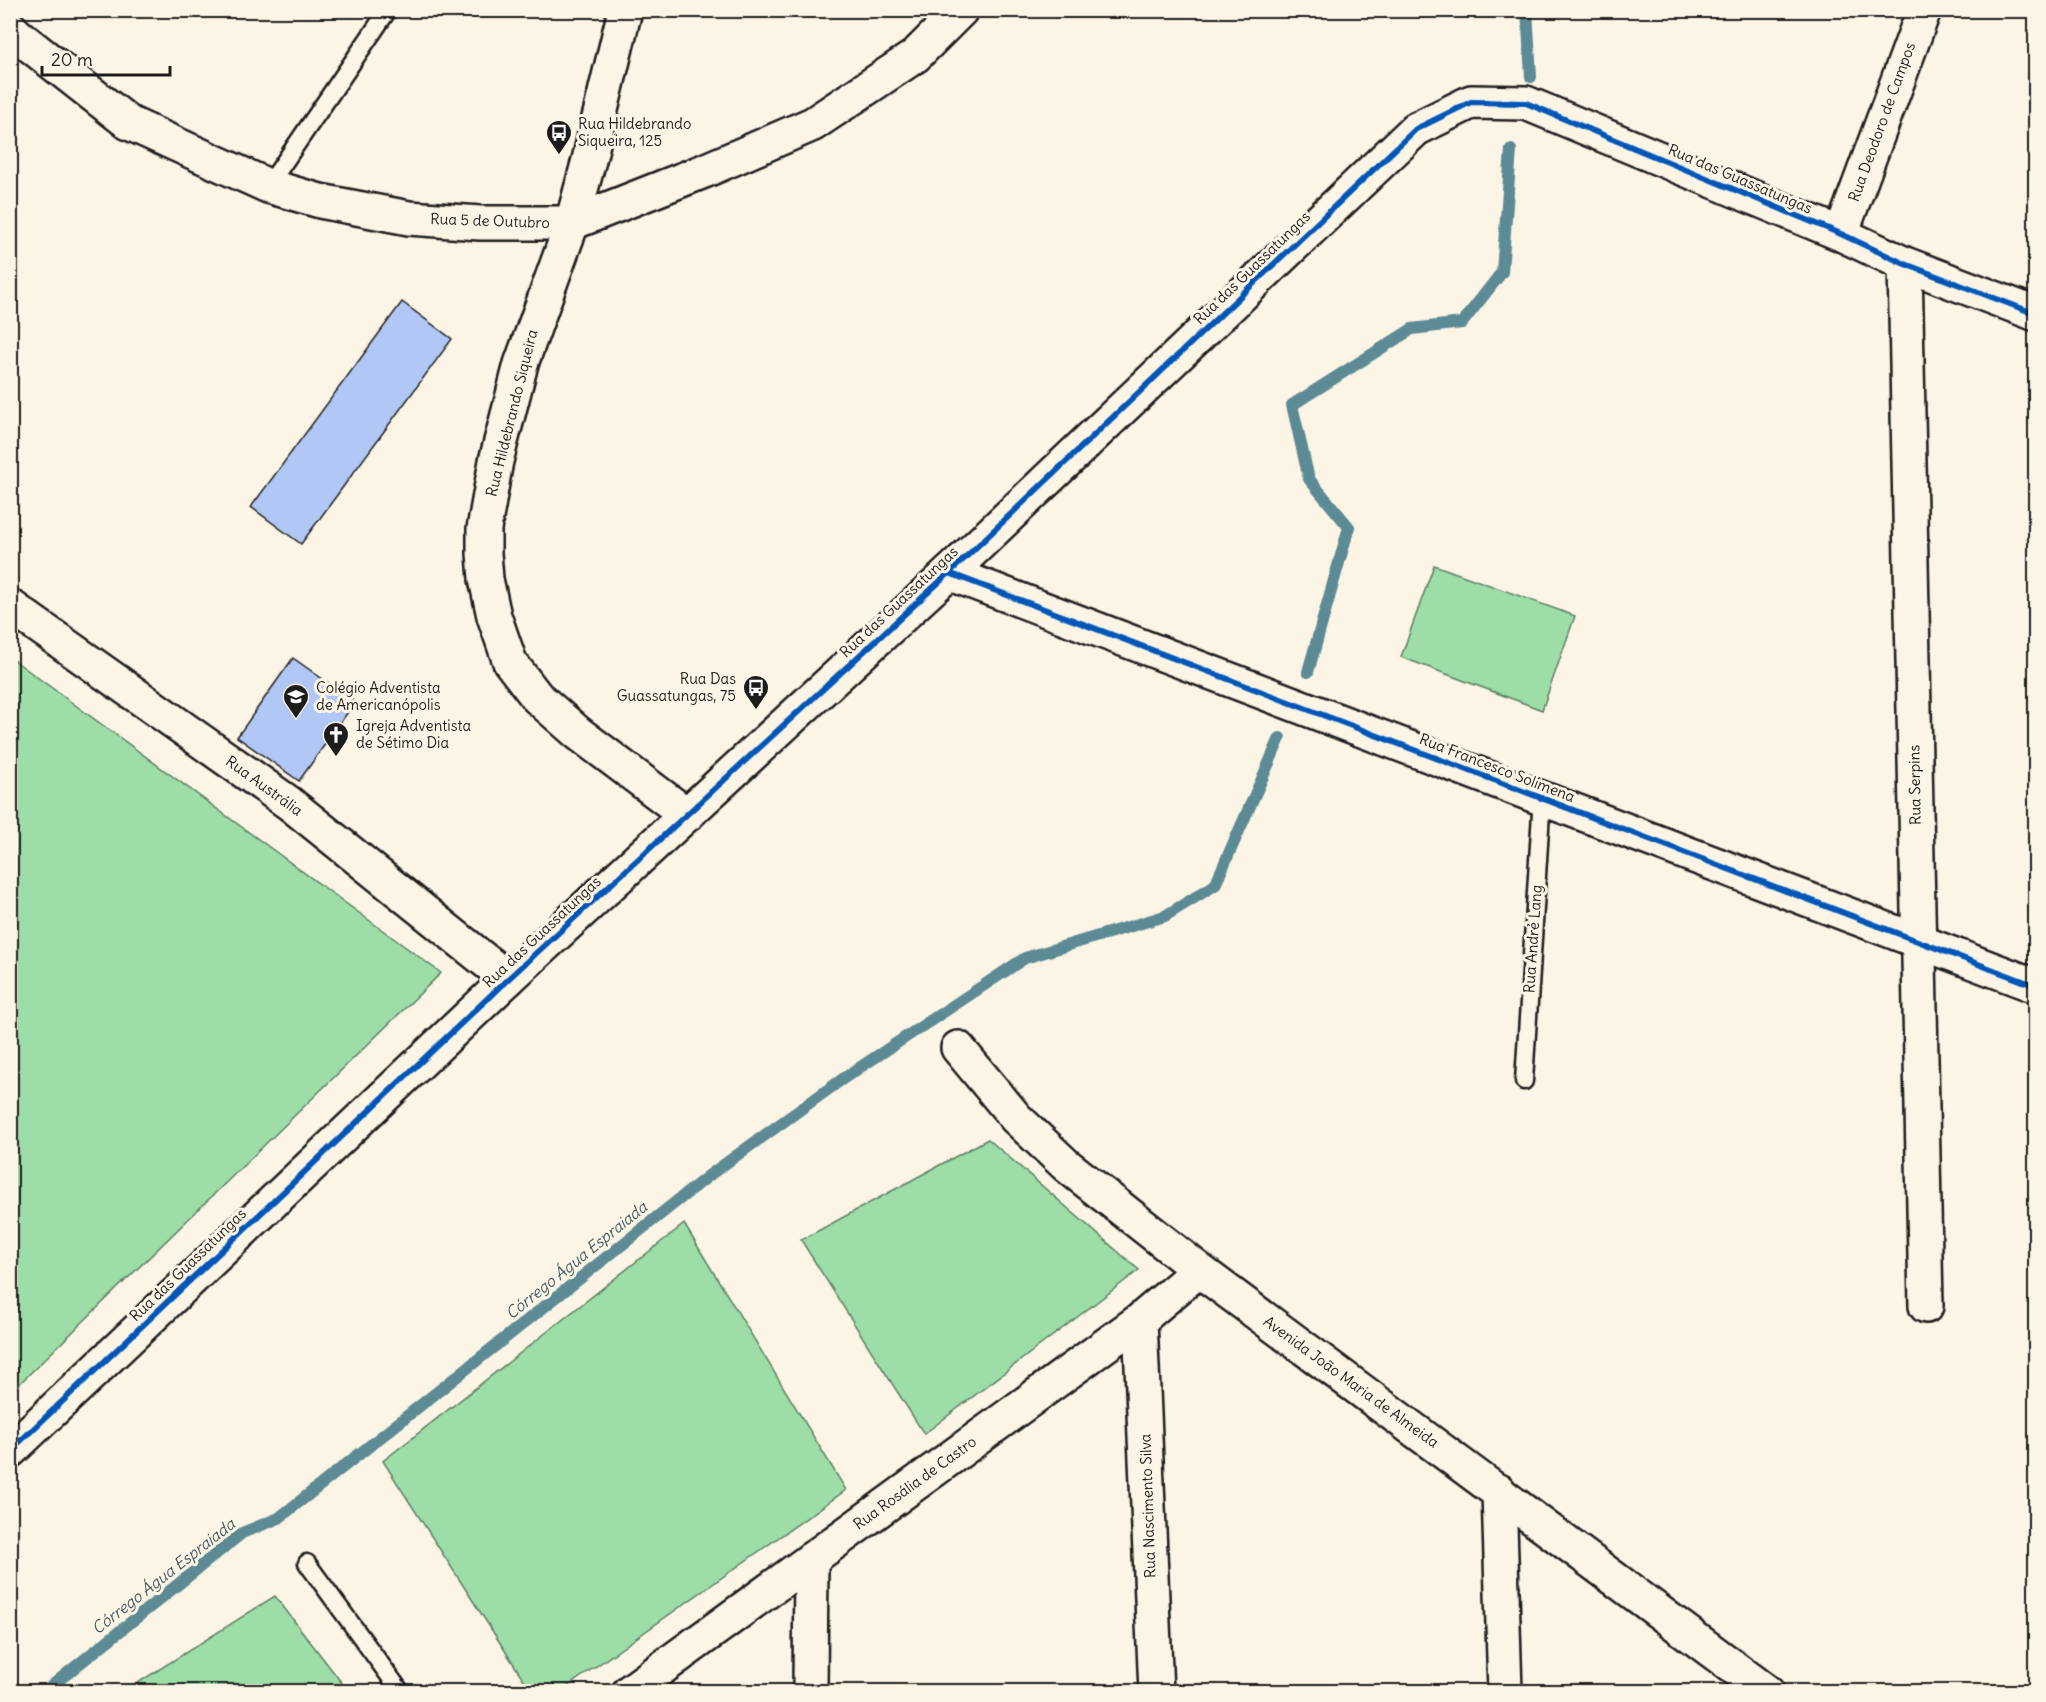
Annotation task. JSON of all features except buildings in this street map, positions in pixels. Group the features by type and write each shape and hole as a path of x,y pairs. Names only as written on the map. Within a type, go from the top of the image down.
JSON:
{"street":[{"name":"Rua Hildebrando Siqueira","path":"625,10 572,223 521,364 496,461 484,529 486,579 494,616 510,662 537,697 578,733 687,814"},
{"name":"Rua 5 de Outubro","path":"10,28 129,123 268,186 320,201 409,218 480,223 572,223 704,171 813,124 915,56 961,10"},
{"name":"Rua Deodoro de Campos","path":"1841,234 1924,10"},
{"name":"Rua das Guassatungas","path":"10,1451 508,979 949,573 1416,129 1471,102 1526,103 1841,234 1905,264 2036,314"},
{"name":"Rua Serpins","path":"1905,264 1926,1306"},
{"name":"Rua Francesco Solimena","path":"949,573 1542,797 1917,943 2036,986"},
{"name":"Rua Austrália","path":"10,606 290,803 508,979"},
{"name":"Avenida João Maria de Almeida","path":"958,1048 1016,1118 1066,1165 1199,1270 1767,1692"},
{"name":"Rua Rosália de Castro","path":"629,1692 1140,1320 1199,1270"},
{"name":"Rua Nascimento Silva","path":"1140,1320 1156,1692"},
{"path":"1498,1491 1505,1692"},
{"path":"810,1692 811,1559"}],"lane":[{"path":"268,186 388,10"},
{"name":"Rua André Lang","path":"1524,1081 1542,797"},
{"path":"306,1563 401,1692"}],"green space":[{"path":"1434,565 1575,616 1542,710 1401,657"},
{"path":"11,658 441,973 11,1392"},
{"path":"988,1139 1139,1270 924,1434 801,1240"},
{"path":"684,1224 846,1490 561,1691 531,1691 383,1461"},
{"path":"275,1596 348,1691 125,1691"}],"waterway":[{"path":"1527,10 1531,77"},
{"path":"1308,672 1349,527 1309,479 1292,405 1412,329 1462,323 1502,272 1511,150"},
{"name":"Córrego Água Espraiada","path":"44,1692 242,1533 279,1518 711,1174 844,1078 1025,958 1165,916 1215,885 1280,738"}],"cycle path":[{"path":"10,1451 508,979 949,573 1416,129 1471,102 1526,103 1841,234 1905,264 2036,314"},
{"path":"949,573 2036,986"}],"place":[{"name":"Rua Hildebrando Siqueira, 125","path":"559,156"},
{"name":"Rua Das Guassatungas, 75","path":"756,711"},
{"name":"Colégio Adventista de Americanópolis","path":"296,720"},
{"name":"Igreja Adventista de Sétimo Dia","path":"336,758"}]}
